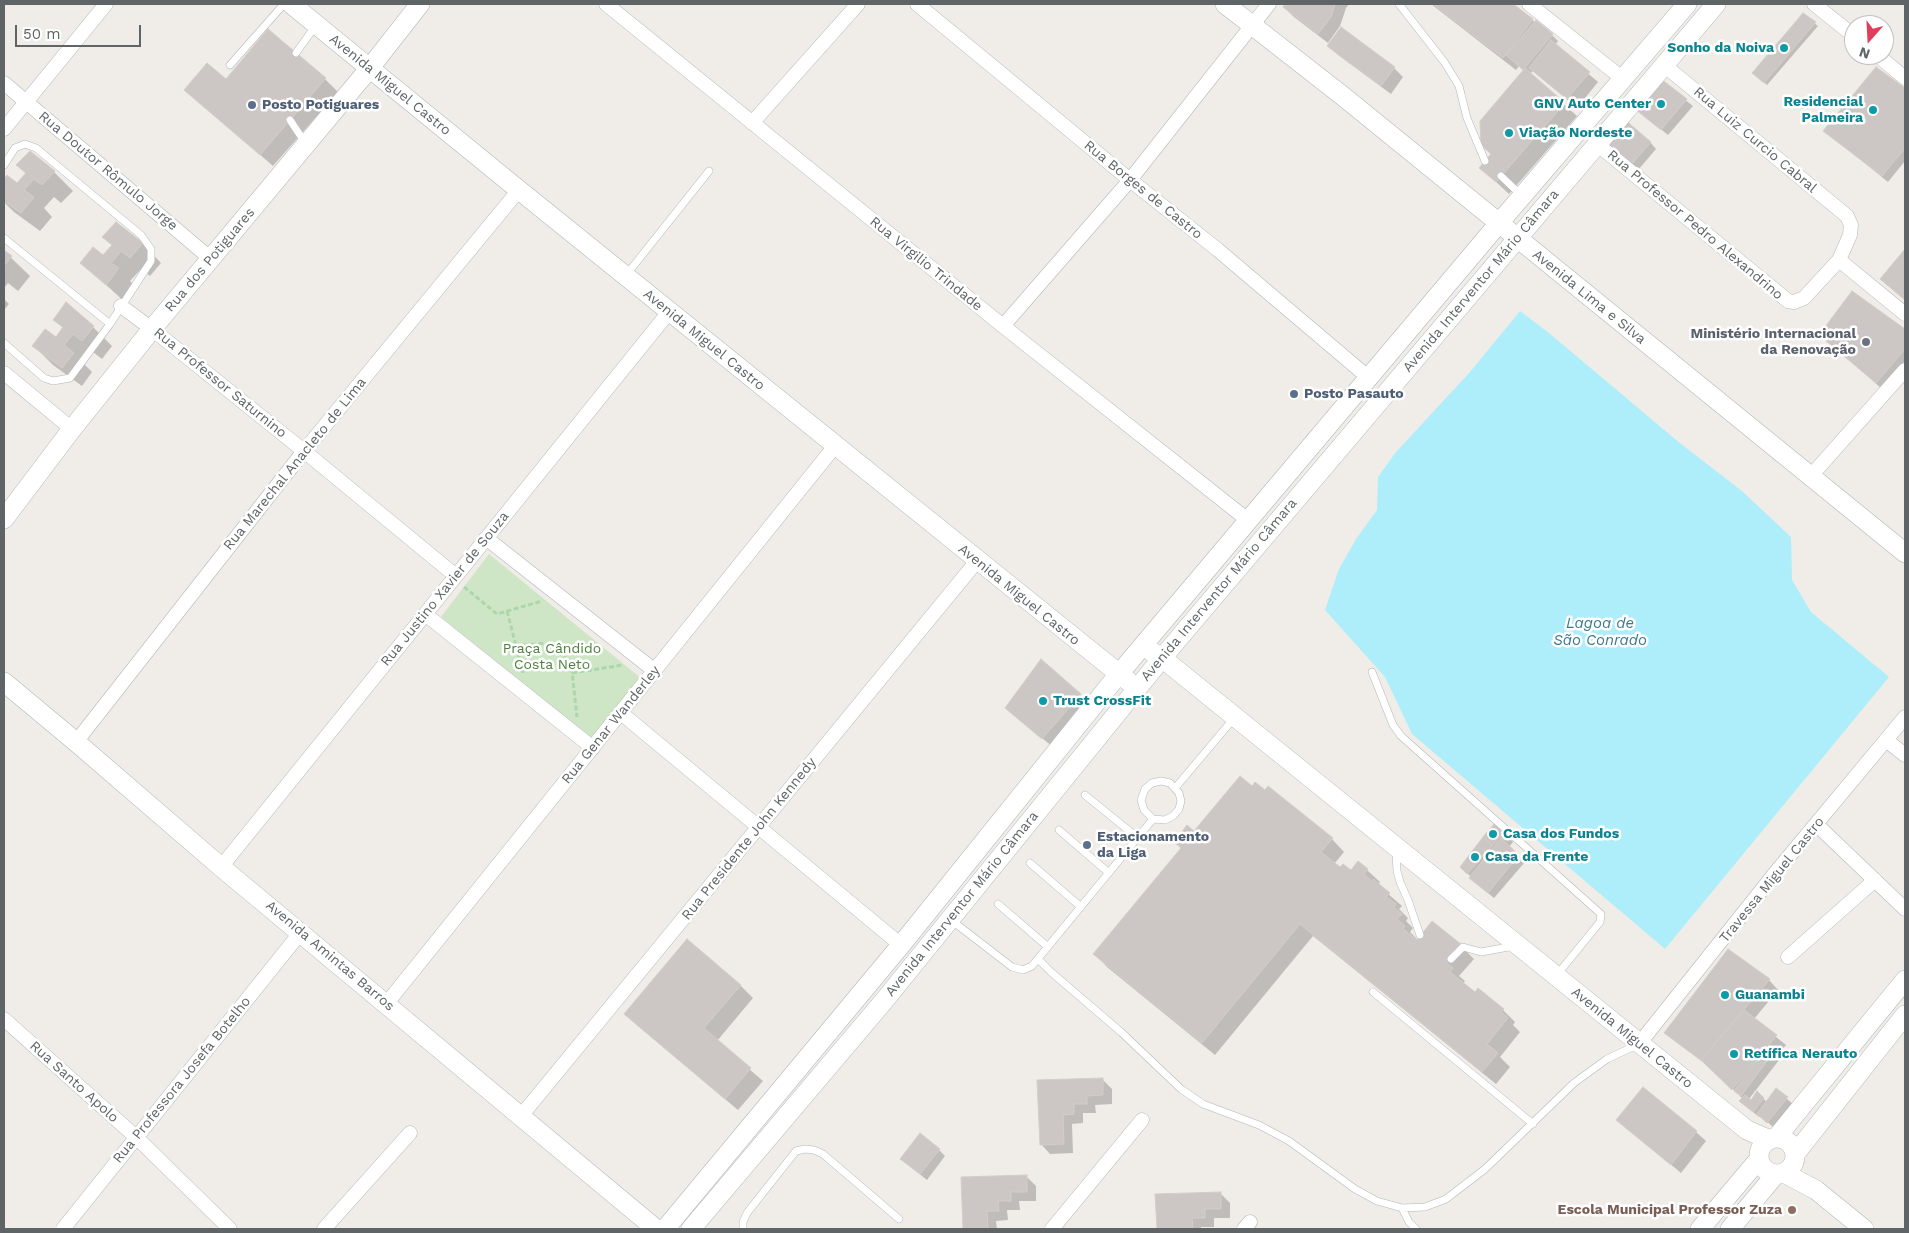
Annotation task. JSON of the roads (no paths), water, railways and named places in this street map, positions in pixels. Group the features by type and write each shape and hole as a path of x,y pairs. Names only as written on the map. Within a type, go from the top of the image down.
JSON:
{"main road":[{"name":"Avenida Miguel Castro","path":"291,4 1118,675"},
{"name":"Rua dos Potiguares","path":"4,518 152,329 369,69 420,4"},
{"name":"Avenida Lima e Silva","path":"1225,4 1344,97 1905,553"},
{"name":"Avenida Interventor Mário Câmara","path":"665,1229 901,945 1118,675 1499,223 1687,4"},
{"name":"Avenida Interventor Mário Câmara","path":"691,1229 883,1002 1149,673 1716,4"},
{"path":"1138,652 1151,652 1162,658"},
{"name":"Avenida Miguel Castro","path":"1162,658 1766,1147"},
{"path":"1118,675 1129,682 1138,680 1149,673"},
{"name":"Avenida Amintas Barros","path":"4,682 221,867 387,1003 656,1229"},
{"path":"1700,1229 1905,980"},
{"path":"1730,1229 1788,1166 1905,1015"},
{"path":"1766,1147 1782,1139 1791,1144 1788,1166"},
{"path":"1766,1147 1764,1168 1788,1166 1864,1229"}],"street":[{"path":"4,129 106,4"},
{"name":"Rua Virgilio Trindade","path":"606,4 1003,326 1249,521"},
{"path":"752,122 858,4"},
{"name":"Rua Borges de Castro","path":"917,4 1218,250 1369,378"},
{"path":"1003,326 1130,180 1269,4"},
{"path":"1529,4 1623,79"},
{"path":"1814,4 1844,28"},
{"name":"Rua Luiz Curcio Cabral","path":"1664,65 1845,214 1850,221 1851,230 1849,240 1839,260"},
{"path":"1889,65 1905,78"},
{"name":"Rua Doutor Rômulo Jorge","path":"4,83 211,259"},
{"name":"Rua Professor Pedro Alexandrino","path":"1598,144 1784,298 1794,302 1804,298 1839,260"},
{"name":"Rua Marechal Anacleto de Lima","path":"76,742 304,451 519,190"},
{"path":"1839,260 1905,314"},
{"name":"Rua Professor Saturnino","path":"121,306 304,451 460,582"},
{"name":"Rua Justino Xavier de Souza","path":"221,867 425,614 460,582 486,538 669,312"},
{"path":"1810,477 1905,370"},
{"path":"4,373 72,429"},
{"name":"Rua Genar Wanderley","path":"387,1003 836,446"},
{"path":"486,538 655,671"},
{"name":"Rua Presidente John Kennedy","path":"521,1116 977,561"},
{"path":"425,614 593,748"},
{"path":"621,713 901,945"},
{"name":"Travessa Miguel Castro","path":"1639,1044 1776,872 1905,717"},
{"path":"1886,740 1905,755"},
{"path":"1817,825 1905,909"},
{"path":"1788,957 1875,880"},
{"name":"Rua Professora Josefa Botelho","path":"63,1229 300,932"},
{"name":"Rua Santo Apolo","path":"4,1019 136,1137 230,1229"},
{"path":"1052,1229 1142,1120"},
{"path":"324,1229 410,1133"}],"lane":[{"path":"230,65 284,4"},
{"path":"1399,4 1445,63 1459,86 1467,118 1485,161"},
{"path":"296,53 316,25"},
{"path":"290,120 306,144"},
{"path":"4,165 16,148 25,144 36,148 141,234 150,249 151,261 110,324 70,378 53,381 44,378 4,343"},
{"path":"625,276 709,171"},
{"path":"1501,176 1522,196"},
{"path":"4,238 110,324"},
{"path":"1372,672 1393,725 1401,736 1601,914 1600,922 1556,976"},
{"path":"1176,787 1235,717"},
{"path":"1161,781 1176,787 1181,801 1179,810 1173,816 1165,820 1153,818 1144,810 1141,800 1145,790 1152,783 1161,781"},
{"path":"1085,795 1138,838"},
{"path":"950,920 1012,967 1023,970 1032,966 1153,818"},
{"path":"1059,830 1109,873"},
{"path":"1396,847 1397,871 1420,935"},
{"path":"1030,863 1080,907"},
{"path":"998,904 1048,947"},
{"path":"1451,958 1463,947 1480,952 1517,945"},
{"path":"1038,959 1121,1032 1180,1089 1203,1104 1259,1125 1288,1141 1355,1189 1377,1201 1402,1208 1425,1207 1446,1200 1485,1169 1581,1077 1607,1059 1639,1044"},
{"path":"1373,992 1533,1124"},
{"path":"743,1229 743,1222 747,1214 796,1151 805,1149 823,1154 898,1218"},
{"path":"1402,1208 1409,1222 1416,1229"}],"water":[{"name":"Lagoa de São Conrado","path":"1520,311 1549,333 1681,444 1742,491 1791,537 1792,580 1811,612 1889,677 1665,949 1412,734 1385,677 1325,610 1339,569 1356,539 1377,510 1378,477 1396,452 1470,372"}],"place":[{"name":"Sonho da Noiva","path":"1784,48"},
{"name":"GNV Auto Center","path":"1661,104"},
{"name":"Posto Potiguares","path":"252,105"},
{"name":"Residencial Palmeira","path":"1873,110"},
{"name":"Viação Nordeste","path":"1509,133"},
{"name":"Ministério Internacional da Renovação","path":"1866,342"},
{"name":"Posto Pasauto","path":"1294,394"},
{"name":"Trust CrossFit","path":"1043,701"},
{"name":"Casa dos Fundos","path":"1493,834"},
{"name":"Estacionamento da Liga","path":"1087,845"},
{"name":"Casa da Frente","path":"1475,857"},
{"name":"Guanambi","path":"1725,995"},
{"name":"Retífica Nerauto","path":"1734,1054"},
{"name":"Escola Municipal Professor Zuza","path":"1792,1210"}],"park label":[{"name":"Praça Cândido Costa Neto","path":"552,658"}]}
